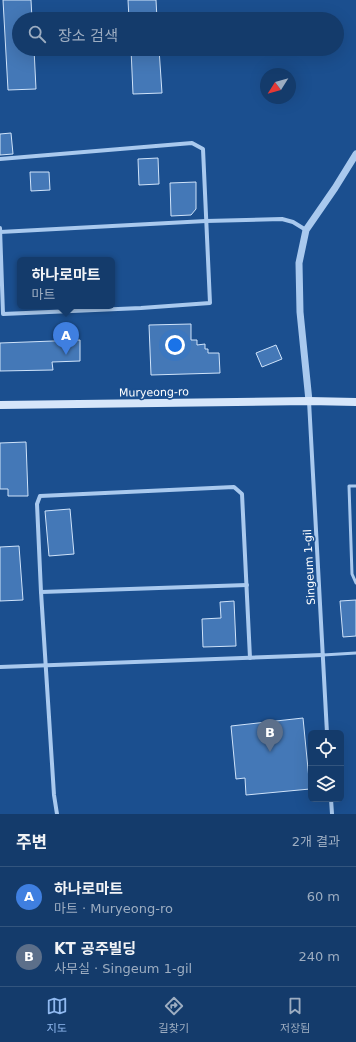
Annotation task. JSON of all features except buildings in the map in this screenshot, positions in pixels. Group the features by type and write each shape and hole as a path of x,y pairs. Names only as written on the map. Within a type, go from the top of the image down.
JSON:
{"main road":[{"name":"Muryeong-ro","path":"0,405 309,401 356,402"}],"street":[{"path":"0,159 192,143 203,149 210,303 141,308 4,314 0,228"},
{"path":"309,401 300,312 299,263 306,230 356,154"},
{"path":"0,232 206,221 282,219 294,222 306,230"},
{"name":"Singeum 1-gil","path":"309,401 327,730"},
{"path":"57,814 54,796 41,592 37,504 40,496 234,487 242,494 250,658"},
{"path":"41,592 247,585"},
{"path":"0,667 323,655"},
{"path":"331,802 332,814"}],"lane":[{"path":"356,486 348,486 352,574 356,583"},
{"path":"323,655 356,653"}],"place":[{"name":"하나로마트","path":"66,355"},
{"name":"KT 공주빌딩","path":"270,752"}]}
